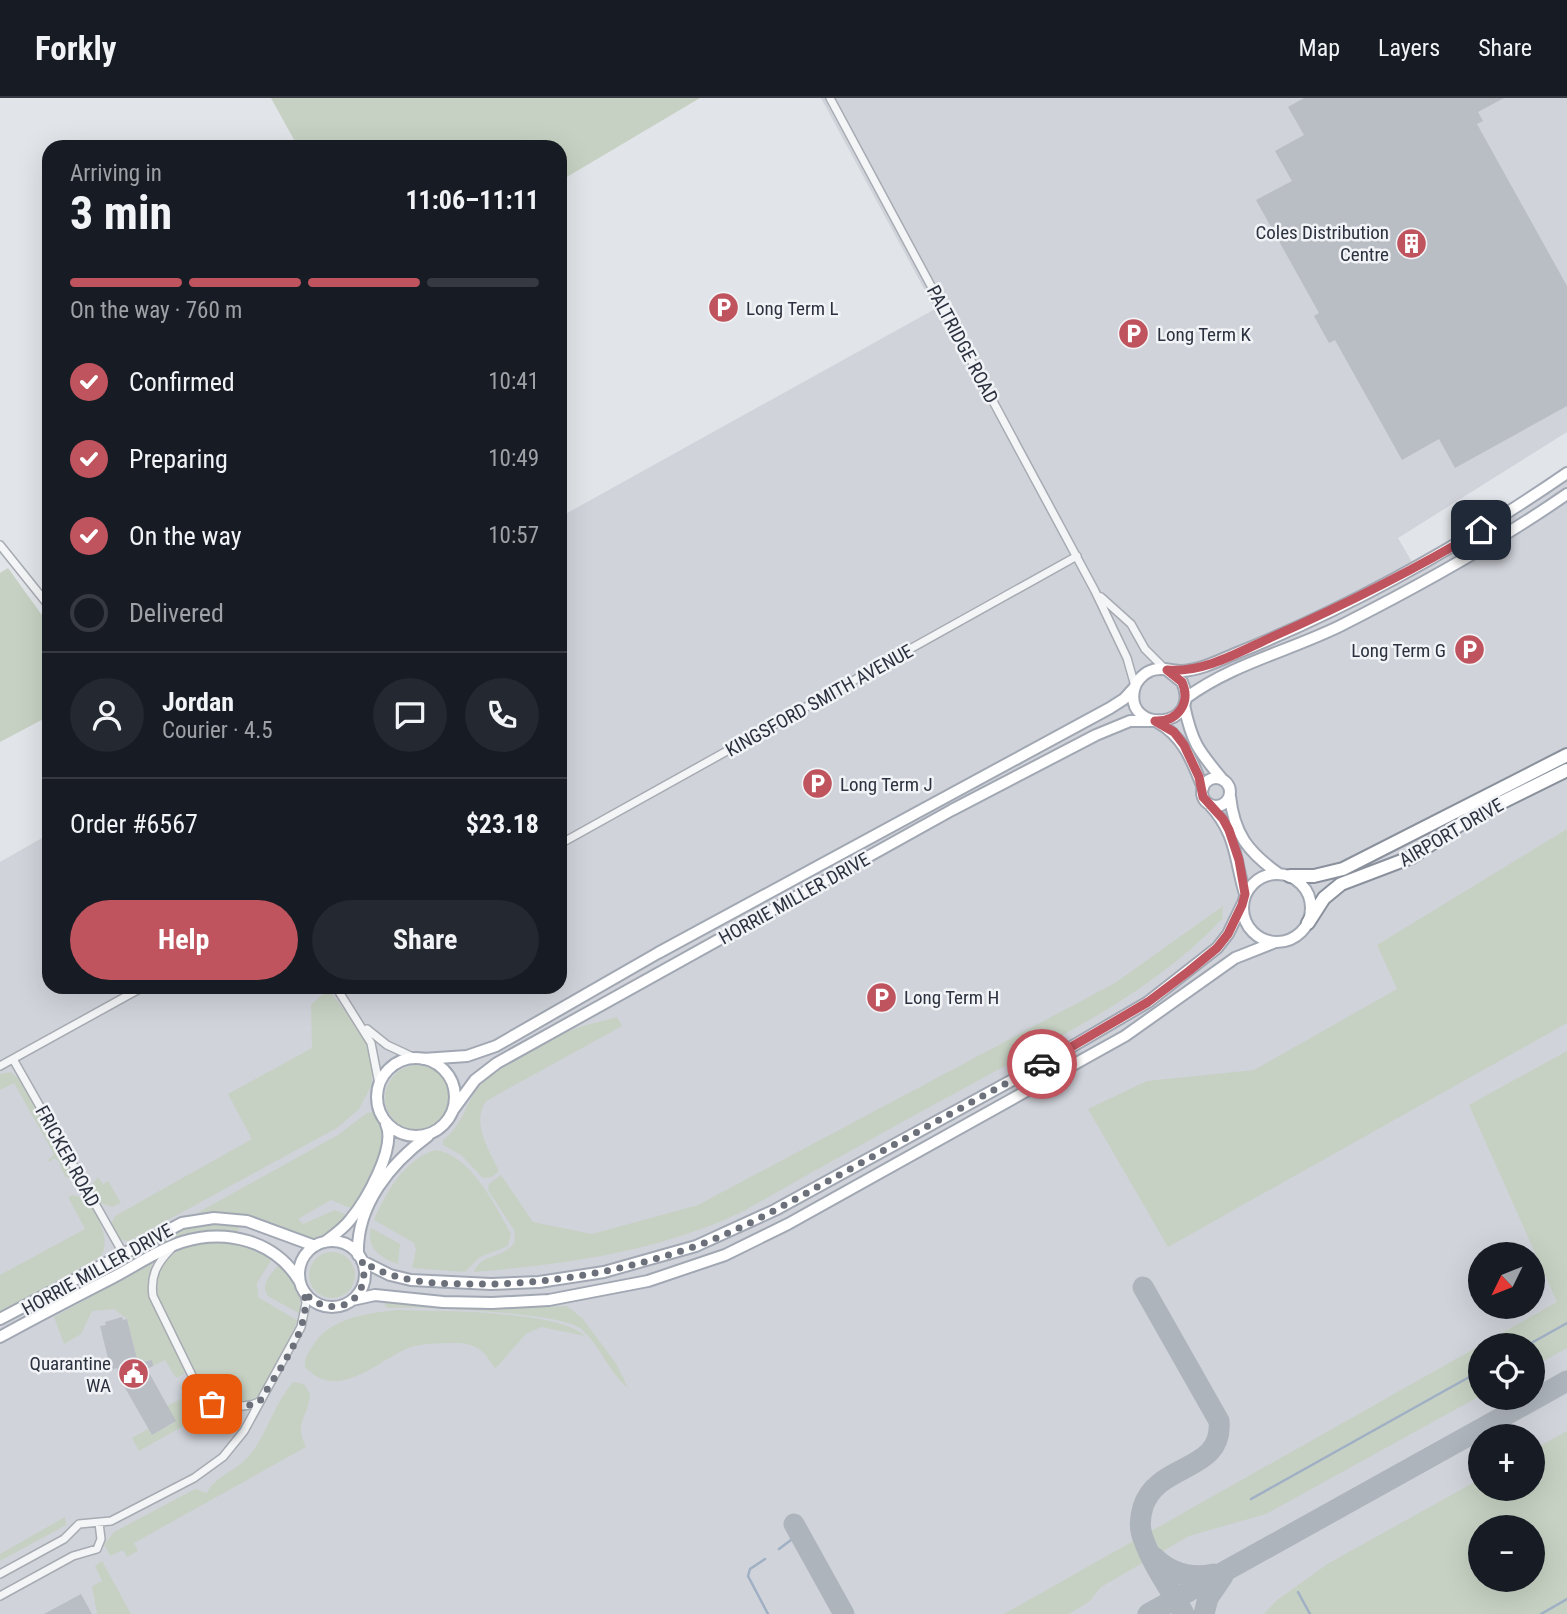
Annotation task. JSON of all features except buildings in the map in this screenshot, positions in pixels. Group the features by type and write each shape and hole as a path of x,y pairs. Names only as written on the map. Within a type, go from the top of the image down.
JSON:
{"highway":[{"name":"AIRPORT DRIVE","path":"1284,875 1314,876 1343,869 1567,755"},
{"name":"AIRPORT DRIVE","path":"1308,923 1324,898 1341,884 1412,857 1468,819 1567,769"}],"main road":[{"path":"1273,943 1260,939 1250,930 1244,918 1244,899 1234,843 1223,819 1203,797 1203,788 1180,740 1136,708 1135,687 1150,671 1182,671 1207,665 1356,598 1466,539 1567,473"},
{"path":"1154,721 1171,719 1185,702 1215,678 1339,626 1401,594 1504,536 1567,494"},
{"path":"352,1300 364,1282 360,1258 361,1223 385,1177 405,1153 446,1123 453,1110 455,1095 451,1081 443,1069 419,1058 397,1063 389,1068 379,1084 377,1101 389,1144 364,1199 340,1231 301,1261 302,1287 320,1305 331,1307 375,1295 453,1303 549,1300 648,1281 725,1255 788,1224 1125,1037 1235,958 1294,938 1308,923 1311,909 1309,895 1301,884 1249,850 1234,820 1228,784 1207,764 1193,740 1182,682 1166,670"},
{"name":"HORRIE MILLER DRIVE","path":"419,1058 467,1056 496,1046 683,940 1110,708 1124,699 1135,687"},
{"name":"HORRIE MILLER DRIVE","path":"453,1110 482,1074 561,1027 1096,734 1130,721 1154,721"},
{"path":"1203,788 1210,779 1222,779"},
{"path":"1209,804 1222,805 1230,796"},
{"path":"320,1244 345,1244 360,1258 390,1275 421,1281 491,1284 539,1282 630,1266 708,1241 775,1210 1049,1060 1148,1002 1217,948 1228,934 1244,899 1261,877 1284,875"},
{"path":"385,1122 407,1136 434,1132"},
{"name":"HORRIE MILLER DRIVE","path":"0,1321 182,1223 214,1218 247,1221 320,1244"},
{"name":"HORRIE MILLER DRIVE","path":"0,1337 180,1243 209,1237 252,1242 278,1256 302,1287"}],"street":[{"name":"PALTRIDGE ROAD","path":"831,98 1096,591 1127,658 1135,687"},
{"path":"0,545 42,597"},
{"name":"KINGSFORD SMITH AVENUE","path":"567,840 1077,556"},
{"name":"PALTRIDGE ROAD","path":"1096,591 1127,619 1145,649 1166,670"},
{"path":"0,1066 130,994"},
{"path":"341,994 375,1053 379,1084"},
{"path":"357,1018 381,1041 419,1058"},
{"name":"FRICKER ROAD","path":"13,1059 122,1253"},
{"path":"180,1243 158,1263 152,1289 156,1304 191,1375 208,1403 253,1405 260,1401"},
{"path":"0,1574 64,1539 79,1524 110,1521 194,1478 214,1464 238,1440 301,1327 306,1303 302,1287"},
{"path":"0,1342 18,1327"},
{"path":"0,1596 73,1556 92,1551 100,1544 99,1523"}],"shaded area":[{"path":"821,98 1567,98 1567,432 1398,538 1412,562 1451,541 1567,466 1567,1614 0,1614 0,862 42,838 42,994 567,994 567,513 935,309"}],"green space":[{"path":"271,98 700,98 567,177 567,140 294,140"},
{"path":"8,568 42,615 42,720 0,742 0,573"},
{"path":"1567,829 1567,1023 1168,1247 1088,1109 1147,1081 1254,1070 1397,989 1377,945"},
{"path":"1223,906 1222,919 1195,945 1166,969 1103,1012 742,1212 677,1237 611,1254 474,1272 482,1262 506,1251 515,1241 514,1230 488,1190 489,1184 501,1175 533,1222 592,1234 698,1205 1115,983"},
{"path":"323,994 332,994 363,1035 373,1065 371,1086 359,1109 337,1128 129,1241 121,1240 111,1225 115,1216 252,1139 228,1094 312,1048 311,1005"},
{"path":"617,1017 622,1026 486,1101 480,1118 481,1127 499,1171 492,1177 483,1178 461,1155 443,1145 443,1140 456,1127 476,1090 490,1077 514,1060 558,1036"},
{"path":"1567,1051 1567,1348 1545,1360 1545,1333 1502,1333 1525,1320 1545,1320 1545,1309 1557,1302 1545,1275 1545,1242 1530,1242 1469,1105"},
{"path":"418,1065 431,1068 441,1075 448,1085 451,1098 448,1111 441,1121 431,1128 418,1131 405,1128 395,1121 388,1111 385,1098 388,1085 395,1075 405,1068"},
{"path":"10,1072 20,1079 73,1174 71,1178 65,1177 58,1160 48,1160 54,1154 14,1083 0,1090 0,1074"},
{"path":"374,1112 383,1136 382,1149 368,1187 353,1209 331,1200 298,1219 303,1224 335,1210 348,1216 323,1236 302,1237 252,1216 197,1213 338,1135 367,1113"},
{"path":"435,1150 459,1160 470,1171 489,1196 511,1234 508,1246 480,1257 465,1272 412,1268 416,1250 414,1243 374,1220 397,1178 414,1161"},
{"path":"98,1177 103,1184 108,1181 121,1203 112,1207 98,1202 91,1186"},
{"path":"72,1195 87,1199 98,1219 105,1242 101,1256 0,1314 0,1275 85,1229 68,1197"},
{"path":"210,1224 240,1225 238,1233 189,1236 159,1247 115,1271 112,1265 182,1229"},
{"path":"371,1228 400,1244 398,1264 376,1252 371,1242"},
{"path":"206,1242 238,1244 272,1259 257,1283 258,1297 298,1321 261,1392 254,1399 244,1402 215,1400 207,1395 158,1297 159,1275 168,1259 176,1252"},
{"path":"332,1252 348,1259 355,1275 348,1291 332,1298 316,1291 309,1275 316,1259"},
{"path":"152,1263 149,1296 185,1370 184,1374 176,1378 165,1360 153,1366 151,1360 138,1363 127,1319 114,1309 92,1311 81,1334 64,1344 54,1317"},
{"path":"279,1264 296,1286 300,1299 300,1314 268,1296 266,1292 267,1279"},
{"path":"385,1302 479,1309 567,1306 583,1319 617,1365 628,1388 615,1375 588,1336 568,1323 489,1311 389,1308 385,1306"},
{"path":"397,1310 524,1317 571,1327 585,1336 541,1327 526,1334 495,1369 476,1347 457,1343 411,1347 369,1370 343,1380 330,1381 317,1377 305,1367 309,1352 328,1329 349,1319"},
{"path":"1468,1352 1468,1403 1266,1514 1189,1536 1101,1587 1090,1601 1069,1614 1004,1614"},
{"path":"186,1382 207,1415 207,1420 198,1426 194,1420 139,1451 132,1438 148,1429 152,1435 175,1422 167,1406 185,1397 180,1386"},
{"path":"293,1382 304,1384 310,1394 301,1425 306,1447 134,1543 138,1551 127,1557 123,1550 110,1556 104,1544 114,1532 195,1489 207,1493 214,1483 243,1462 255,1448"},
{"path":"1567,1431 1567,1614 1264,1614 1277,1600 1329,1563 1468,1486 1468,1501 1545,1501 1545,1443"},
{"path":"65,1517 66,1525 0,1561 0,1554"},
{"path":"102,1561 131,1614 97,1614 92,1586 102,1581 95,1566"}],"waterway":[{"path":"1545,1335 1567,1323"},
{"path":"1251,1499 1468,1378"},
{"path":"779,1549 791,1540"},
{"path":"765,1559 750,1569 748,1576 768,1614"},
{"path":"1298,1592 1310,1614"},
{"path":"1541,1614 1567,1599"}],"taxiway":[{"path":"1143,1287 1219,1421 1218,1438 1211,1450 1201,1459 1161,1482 1150,1493 1141,1515 1141,1530 1147,1548 1184,1614"},
{"path":"1148,1614 1567,1381"},
{"path":"794,1524 844,1614"},
{"path":"1154,1557 1167,1568 1182,1574 1214,1574"},
{"path":"1204,1614 1208,1598 1223,1576"}],"way so far":[{"path":"212,1404 255,1405 260,1401 301,1327 305,1315 304,1292 320,1305 342,1306 360,1292 365,1270 362,1261 390,1275 411,1280 491,1284 539,1282 604,1272 659,1258 696,1246 775,1210 1042,1064"}],"place":[{"name":"Coles Distribution Centre","path":"1412,243"},
{"name":"Long Term L","path":"723,308"},
{"name":"Long Term K","path":"1134,334"},
{"name":"Long Term G","path":"1469,650"},
{"name":"Long Term J","path":"817,784"},
{"name":"Long Term H","path":"881,997"},
{"name":"Quarantine WA","path":"134,1374"}],"route":[{"path":"1042,1064 1148,1002 1189,971 1217,948 1228,934 1242,905 1245,894 1239,860 1229,830 1203,797 1199,777 1184,745 1174,732 1155,721 1171,719 1185,702 1182,682 1167,670 1196,669 1244,650 1356,598 1481,530"}]}
